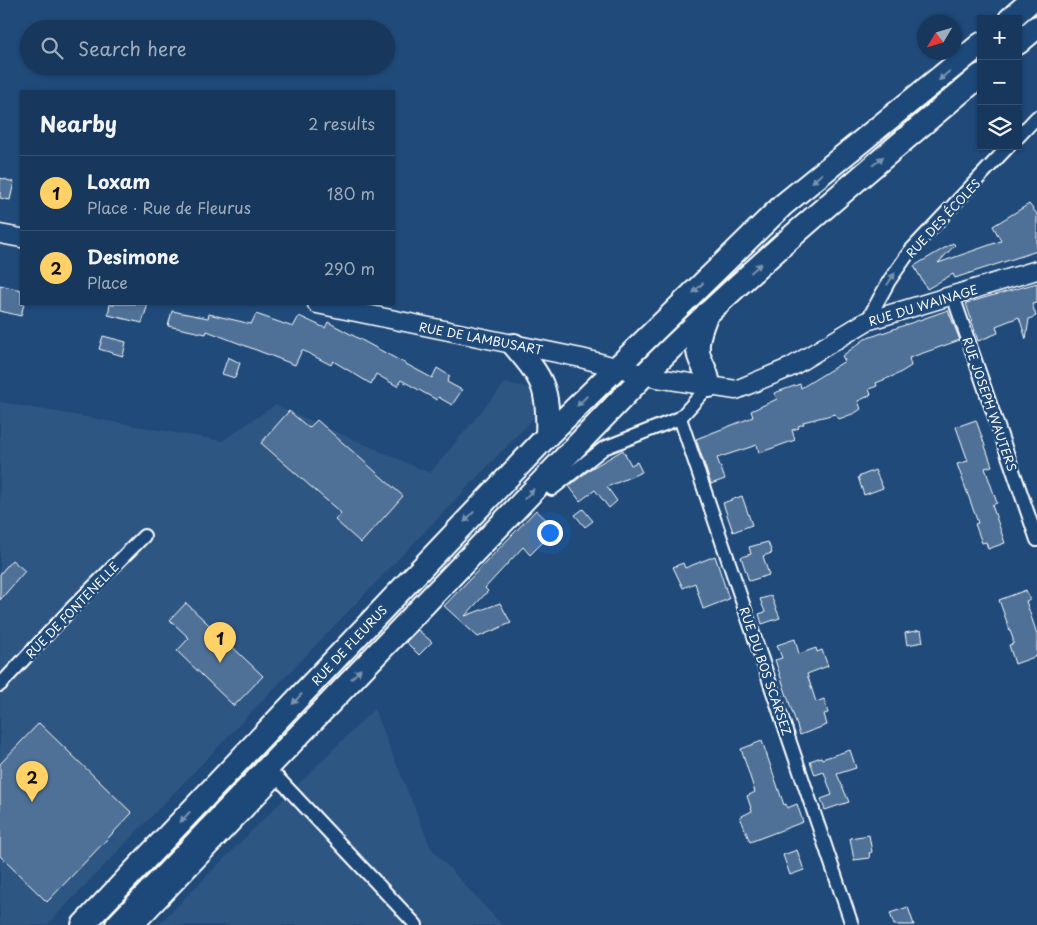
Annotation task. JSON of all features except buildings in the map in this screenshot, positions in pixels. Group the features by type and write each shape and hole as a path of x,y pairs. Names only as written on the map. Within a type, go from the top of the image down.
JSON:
{"highway":[{"path":"1015,15 1032,0"},
{"path":"1022,40 1037,27"},
{"name":"RUE DE FLEURUS","path":"83,925 546,436 617,366 783,205 977,47"},
{"name":"RUE DE FLEURUS","path":"117,925 645,374 708,312 809,220 977,78"},
{"path":"708,312 701,329 698,350 708,372 708,386"},
{"path":"514,345 537,372 548,403 546,436"},
{"path":"278,778 309,745 330,716 336,695"}],"street":[{"path":"1022,133 1037,117"},
{"name":"RUE DES ÉCOLES","path":"867,321 910,251 1005,150"},
{"path":"0,234 20,238"},
{"name":"RUE DU WAINAGE","path":"645,374 736,390 791,367 867,321 1037,270"},
{"name":"RUE JOSEPH WAUTERS","path":"953,296 1037,540"},
{"name":"RUE DE LAMBUSART","path":"322,305 617,366 645,374"},
{"path":"552,489 604,448 680,418 708,386"},
{"name":"RUE DU BOS SCARSEZ","path":"680,418 852,925"},
{"name":"RUE DE FONTENELLE","path":"0,685 70,610 144,536"},
{"path":"138,925 278,778 416,925"}],"shaded area":[{"path":"505,383 558,393 47,925 0,925 0,402 222,441 275,405 430,473"},
{"path":"374,709 431,848 502,925 158,925"}],"place":[{"name":"Loxam","path":"220,663"},
{"name":"Desimone","path":"32,802"}]}
